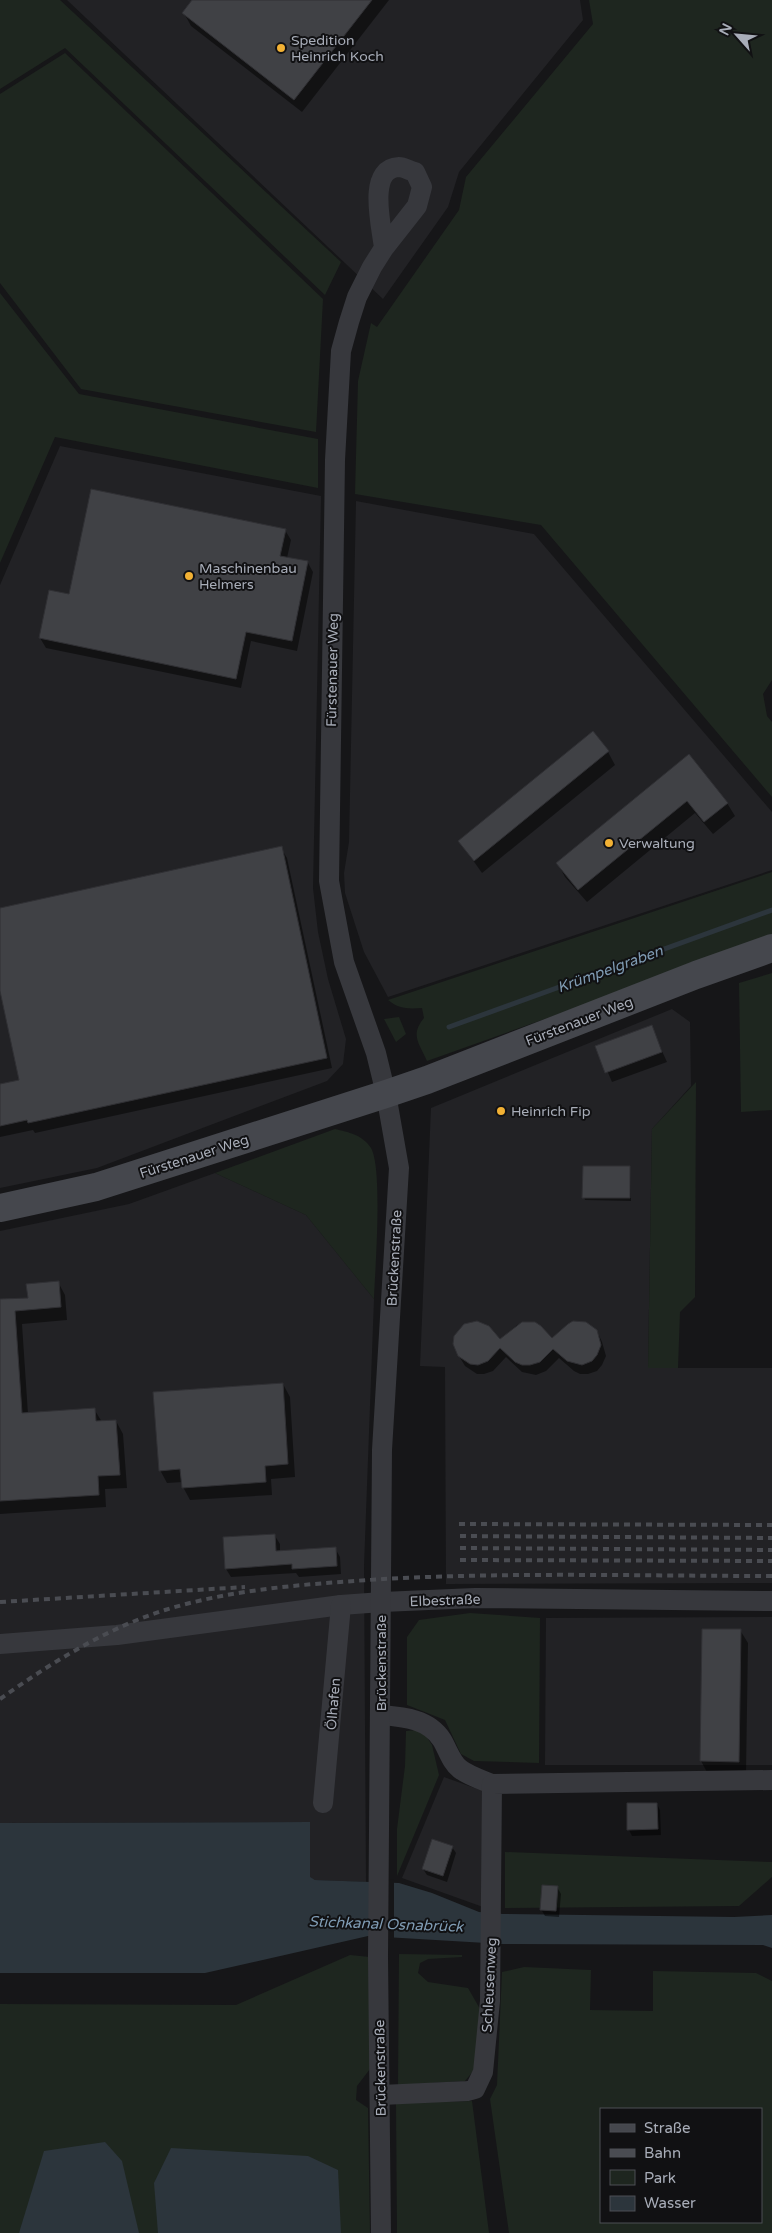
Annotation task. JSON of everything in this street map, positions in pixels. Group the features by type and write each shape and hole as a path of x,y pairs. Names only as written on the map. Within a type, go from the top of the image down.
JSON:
{"street":[{"name":"Fürstenauer Weg","path":"384,248 357,297 341,351 335,460 329,881 344,962 376,1053 386,1094"},
{"name":"Fürstenauer Weg","path":"0,1208 96,1187 386,1094 427,1080 696,975 772,948"},
{"name":"Brückenstraße","path":"381,2233 378,1874 382,1450 399,1168 386,1094"},
{"name":"Elbestraße","path":"0,1644 117,1635 342,1605 382,1602 475,1598 772,1601"},
{"name":"Ölhafen","path":"323,1802 342,1605"},
{"path":"381,1715 401,1716 431,1727 442,1740 449,1755 460,1769 492,1784 772,1780"},
{"name":"Schleusenweg","path":"381,2095 468,2091 475,2089 483,2072 490,2001 492,1944 492,1784"}],"shaded area":[{"path":"67,0 580,0 583,20 459,172 448,207 383,299"},
{"path":"60,446 321,496 313,888 318,932 328,979 346,1039 343,1064 327,1081 97,1168 0,1188 0,585"},
{"path":"356,501 534,534 772,812 772,870 388,997 364,952 345,893 344,873 349,842"},
{"path":"672,1009 690,1022 691,1086 652,1129 648,1368 772,1368 772,1583 446,1584 445,1367 420,1366 431,1108"},
{"path":"215,1173 306,1215 374,1299 364,1566 366,1882 315,1880 310,1878 310,1822 0,1823 0,1231 129,1204"},
{"path":"772,1617 772,1765 545,1765 546,1618"},
{"path":"444,1777 483,1791 483,1907 402,1878"}],"green space":[{"path":"0,0 60,0 341,262 325,295 65,48 0,89"},
{"path":"589,0 772,0 772,680 763,694 767,716 772,722 772,797 541,525 355,494 358,381 371,323 377,327 459,210 466,177 593,24"},
{"path":"65,53 323,299 316,432 81,389 0,283 0,94"},
{"path":"0,293 79,394 318,439 318,488 55,437 0,563"},
{"path":"772,872 772,938 427,1061 417,1039 417,1029 424,1018 422,1008 404,1008 388,1000"},
{"path":"772,973 772,1110 741,1112 739,983"},
{"path":"399,1017 406,1034 396,1042 384,1019"},
{"path":"696,1082 695,1297 680,1312 678,1368 648,1368 652,1129"},
{"path":"335,1129 345,1131 364,1140 371,1148 375,1159 377,1176 377,1244 374,1299 306,1215 215,1173"},
{"path":"470,1613 540,1618 539,1763 474,1761 461,1754 445,1720 407,1705 407,1637 419,1620"},
{"path":"416,1730 426,1736 432,1745 439,1775 397,1876 397,1829 405,1766 406,1731"},
{"path":"505,1852 772,1862 772,1877 739,1906 505,1908"},
{"path":"399,1954 462,1955 462,1957 428,1959 420,1963 418,1973 428,1982 468,1988 480,2009 474,2070 465,2081 398,2085"},
{"path":"350,1955 370,1957 370,2069 357,2086 356,2100 368,2108 370,2233 0,2233 0,2004 236,2005"},
{"path":"524,1967 591,1970 590,2010 653,2011 653,1971 756,1973 772,1981 772,2233 509,2233 490,2099 497,2085 502,1972"},
{"path":"472,2101 489,2233 397,2233 396,2103"}],"water":[{"name":"Stichkanal Osnabrück","path":"310,1822 310,1877 315,1880 399,1883 432,1893 479,1912 503,1914 734,1917 772,1915 772,1948 763,1945 503,1944 368,1936 205,1973 0,1973 0,1823"},
{"path":"105,2142 122,2161 139,2233 19,2233 44,2151"},
{"path":"171,2148 308,2156 338,2170 341,2233 158,2233 154,2183"}],"pier":[{"path":"369,1879 394,1880 394,1940 370,1938"}],"building":[{"name":"Spedition Heinrich Koch","path":"192,0 372,0 294,100 182,13"},
{"name":"Maschinenbau Helmers","path":"91,489 286,529 280,556 308,561 292,641 246,632 236,679 39,638 49,590 69,594"},
{"path":"593,731 609,751 474,861 458,841"},
{"name":"Verwaltung","path":"689,754 728,803 704,822 687,801 578,890 556,863"},
{"path":"282,846 327,1058 28,1123 27,1120 0,1126 0,1084 19,1080 0,991 0,908"},
{"path":"652,1025 662,1052 605,1073 595,1046"},
{"path":"583,1166 630,1166 630,1198 582,1198"},
{"path":"59,1281 61,1307 15,1311 22,1413 95,1408 96,1421 116,1420 120,1475 98,1476 99,1495 0,1501 0,1299 28,1298 26,1284"},
{"path":"477,1321 489,1326 500,1339 522,1322 535,1322 552,1338 573,1321 586,1322 597,1330 601,1345 592,1361 582,1365 567,1361 553,1349 540,1362 522,1365 515,1362 500,1348 488,1361 478,1365 470,1364 458,1356 453,1344 454,1336 464,1324"},
{"path":"283,1383 288,1464 265,1466 266,1482 182,1488 180,1469 159,1471 153,1392"},
{"path":"275,1534 276,1551 336,1547 337,1566 292,1569 292,1564 225,1569 223,1537"},
{"path":"702,1629 741,1629 739,1762 700,1761"},
{"path":"627,1803 657,1803 658,1829 627,1830"},
{"path":"432,1839 453,1846 443,1876 422,1869"},
{"path":"542,1885 558,1886 556,1911 540,1910"}],"waterway":[{"name":"Krümpelgraben","path":"449,1027 772,910"}],"railway":[{"path":"459,1524 772,1525"},
{"path":"460,1536 772,1538"},
{"path":"460,1548 772,1550"},
{"path":"460,1560 772,1561"},
{"path":"0,1699 79,1648 121,1627 165,1610 246,1592 328,1583 431,1577 529,1575 772,1576"},
{"path":"0,1602 245,1587"}],"place":[{"name":"Spedition Heinrich Koch","path":"281,48"},
{"name":"Maschinenbau Helmers","path":"189,576"},
{"name":"Verwaltung","path":"609,843"},
{"name":"Heinrich Fip","path":"501,1111"}]}
